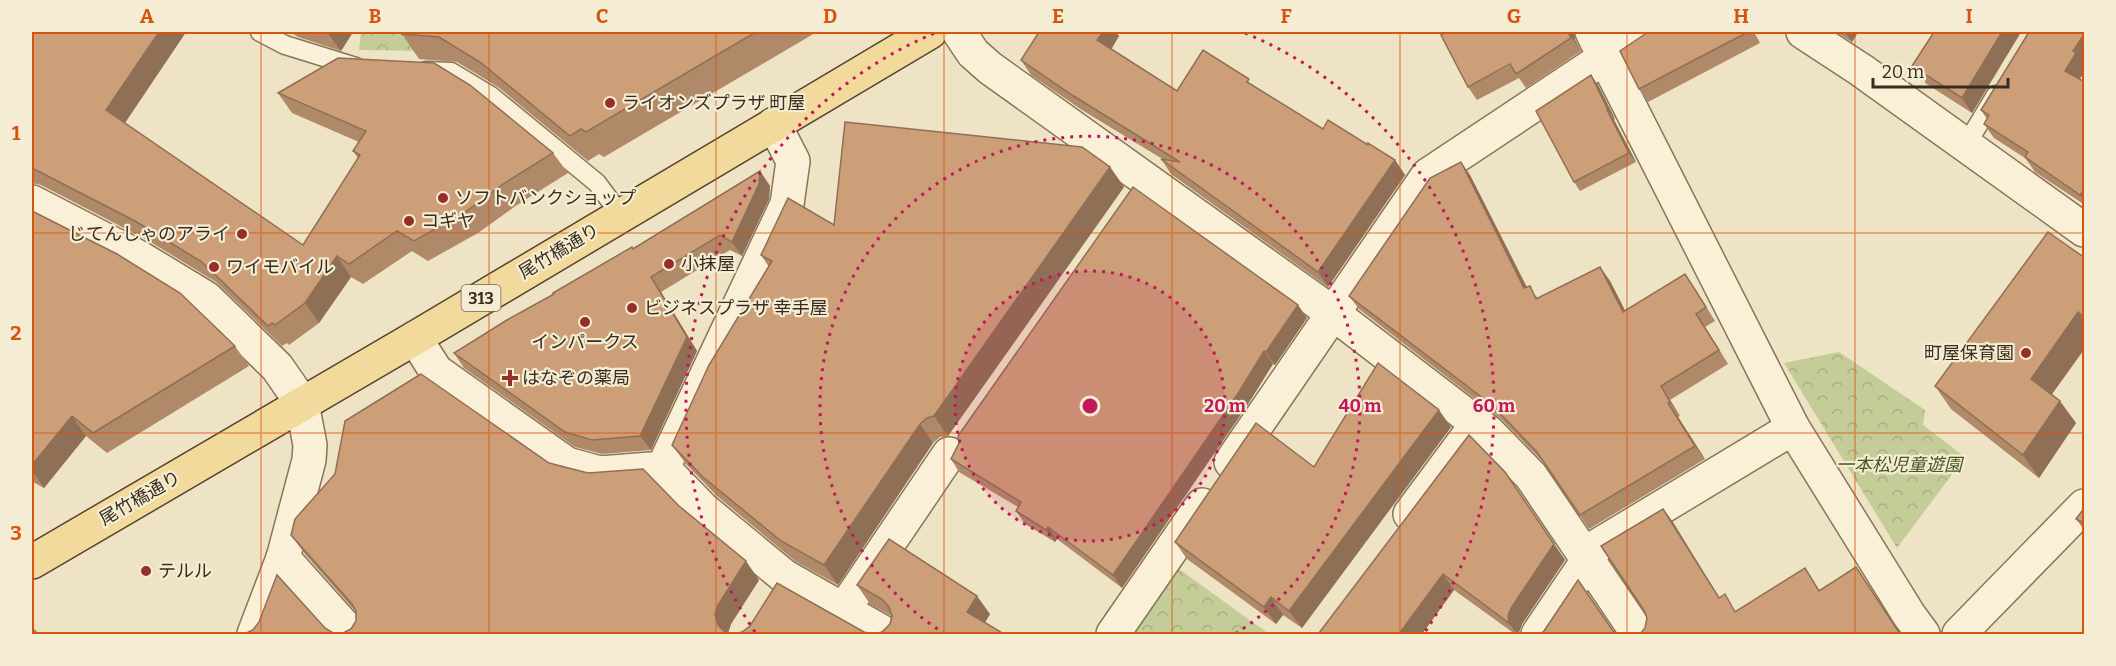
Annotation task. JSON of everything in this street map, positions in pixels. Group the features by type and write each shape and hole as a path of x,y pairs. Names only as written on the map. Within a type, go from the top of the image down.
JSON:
{"main road":[{"name":"尾竹橋通り","path":"32,562 774,124 912,36"}],"street":[{"path":"959,32 973,53 990,68 1141,183 1334,314 1488,432 1532,476 1638,634"},
{"path":"1113,634 1428,175 1598,44 1643,32"},
{"path":"1803,32 1861,70 2085,230"},
{"path":"1598,44 1793,428 1923,634"},
{"path":"663,468 787,204 793,161 774,124"},
{"path":"39,212 140,258 206,298 277,367 302,403 310,445 309,460 283,558 254,634"},
{"path":"415,338 436,371 567,464 600,473 663,468"},
{"path":"1391,539 1477,424"},
{"path":"1538,634 1586,557 1793,428"},
{"path":"844,609 956,445"},
{"path":"663,468 704,510 784,576 886,634"},
{"path":"1959,634 2085,506"},
{"path":"283,558 351,634"},
{"path":"765,605 784,576"}],"lane":[{"path":"260,32 285,45 355,67 376,68"},
{"path":"408,70 451,72 491,96 597,183 620,214"},
{"path":"1966,145 2005,79"}],"green space":[{"path":"361,32 425,32 430,51 359,50"},
{"name":"一本松児童遊園","path":"1839,352 1925,410 1923,425 1965,457 1897,548 1784,363"},
{"path":"1172,564 1269,634 1127,634"}],"building":[{"path":"35,32 159,32 106,110 303,245 360,155 353,151 366,131 278,93 338,58 434,63 470,85 553,153 503,184 464,213 414,241 397,231 349,264 337,256 305,303 275,325 272,323 268,326 202,262 135,221 32,168 32,35"},
{"name":"ライオンズプラザ 町屋","path":"403,32 756,32 586,132 581,129 570,136 480,62 439,37 402,34"},
{"path":"1039,32 1103,32 1097,40 1177,91 1203,50 1249,79 1247,82 1323,129 1328,120 1395,160 1318,272 1161,159 1180,162 1072,95 1021,60"},
{"path":"1447,32 1568,32 1571,38 1516,74 1510,64 1468,87 1441,35"},
{"path":"1647,32 1748,32 1639,89 1620,51"},
{"path":"1934,32 2002,32 1962,98 1912,66"},
{"path":"2029,32 2085,32 2073,51 2076,53 2065,71 2085,82 2085,188 2080,195 2025,157 2028,152 1984,124 1989,115 1981,110"},
{"path":"1591,75 1629,153 1574,182 1536,111"},
{"path":"845,122 1082,147 1110,167 934,416 920,424 824,565 781,541 703,477 672,445 709,365 772,261 761,255 788,198 834,225"},
{"path":"1461,162 1524,288 1530,286 1536,299 1600,267 1623,312 1685,274 1706,307 1696,314 1719,350 1661,386 1670,402 1668,403 1695,446 1580,515 1537,452 1492,405 1349,296 1430,178"},
{"path":"760,171 759,184 732,242 720,235 651,277 687,337 640,436 592,440 565,432 454,353 632,247 633,249"},
{"path":"1133,187 1298,305 1266,352 1264,351 1239,392 1113,575 1048,527 1046,530 1016,511 1021,502 951,459 959,443 958,436"},
{"path":"32,211 117,254 180,293 235,346 93,433 72,416 32,465"},
{"path":"2048,232 2085,258 2085,318 2078,312 2031,379 2060,401 2023,455 1935,386"},
{"path":"1378,363 1439,410 1289,611 1271,597 1264,607 1175,542 1256,423 1314,467"},
{"path":"421,374 549,463 588,473 643,469 679,506 746,561 718,605 715,614 718,625 725,632 734,634 341,634 351,629 356,621 356,611 291,535 295,519 335,474 345,421"},
{"path":"1469,435 1505,472 1554,544 1511,608 1508,616 1509,623 1443,574 1399,634 1319,633"},
{"path":"2085,507 2085,524 2076,519"},
{"path":"1663,509 1719,598 1725,594 1735,612 1805,568 1819,591 1856,567 1898,631 1903,634 1640,634 1645,628 1647,618 1644,610 1601,546"},
{"path":"889,539 977,596 967,612 1004,634 873,634 882,632 890,624 892,616 889,607 882,599 857,585"},
{"path":"277,575 325,628 333,633 341,634 247,634 259,622"},
{"path":"1578,580 1613,631 1617,634 1540,634"},
{"path":"777,583 864,632 873,634 734,634 750,626"}],"place":[{"name":"ライオンズプラザ 町屋","path":"610,103"},
{"name":"ソフトバンクショップ","path":"443,198"},
{"name":"コギヤ","path":"409,221"},
{"name":"じてんしゃのアライ","path":"242,234"},
{"name":"小抹屋","path":"669,264"},
{"name":"ワイモバイル","path":"214,267"},
{"name":"ビジネスプラザ 幸手屋","path":"632,308"},
{"name":"インパークス","path":"585,322"},
{"name":"町屋保育園","path":"2026,353"},
{"name":"はなぞの薬局","path":"510,378"},
{"name":"テルル","path":"146,571"}]}
